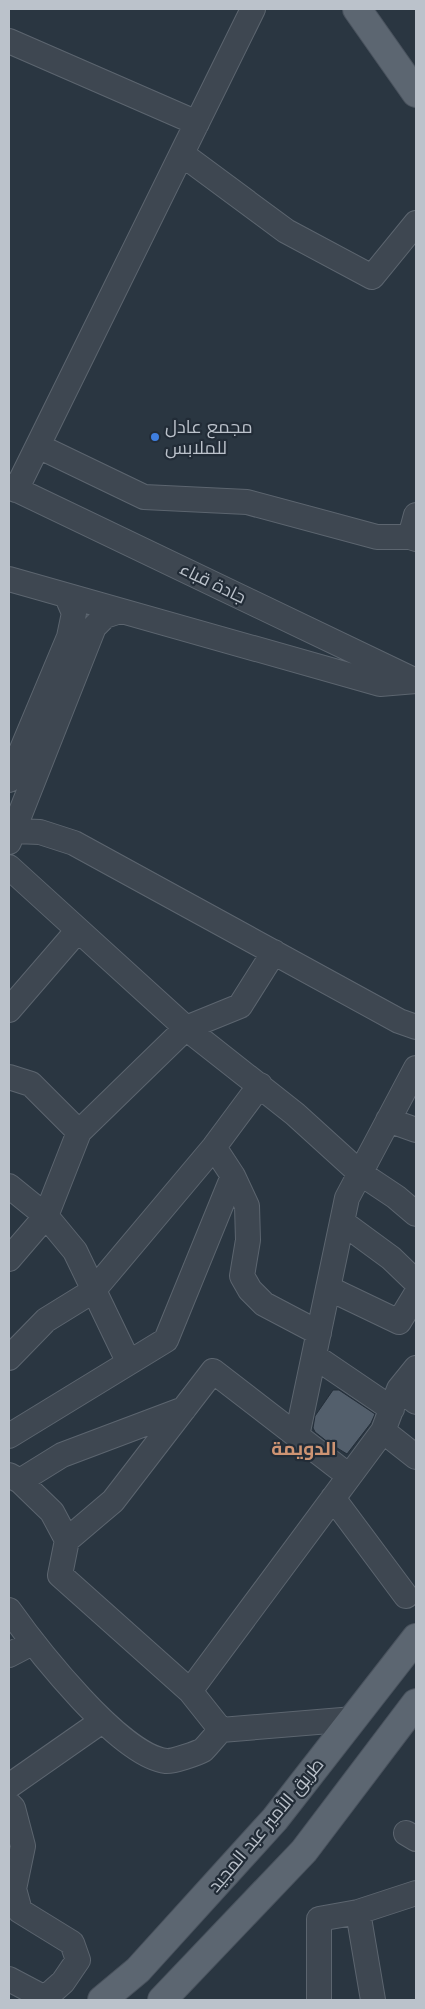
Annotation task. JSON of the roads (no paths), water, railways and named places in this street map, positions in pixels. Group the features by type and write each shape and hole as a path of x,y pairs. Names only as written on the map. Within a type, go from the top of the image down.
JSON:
{"main road":[{"path":"357,9 416,93"},
{"name":"طريق الأمير عبد المجيد","path":"102,2000 138,1970 275,1819 416,1638"},
{"path":"162,2000 304,1851 416,1702"}],"street":[{"path":"13,488 38,446 253,9"},
{"path":"9,41 197,123"},
{"path":"182,154 286,232 372,277 416,223"},
{"path":"38,446 144,497 247,502 377,537 414,530"},
{"name":"جادة قباء","path":"13,488 416,681"},
{"name":"جادة قباء","path":"9,579 120,612 380,684 416,681"},
{"path":"9,780 18,734 69,637 74,613 67,596"},
{"path":"12,837 94,628 105,616 120,612"},
{"path":"12,837 40,832 74,844 399,1021 416,1027"},
{"path":"9,868 186,1028 295,1114 360,1173 416,1214"},
{"path":"9,1010 78,930"},
{"path":"9,1259 46,1216 79,1132 186,1028 240,1006 274,952"},
{"path":"297,1436 347,1198 416,1068"},
{"path":"9,1077 31,1084 79,1132"},
{"path":"10,1353 46,1320 93,1291 214,1147 260,1085"},
{"path":"388,1120 416,1130"},
{"path":"214,1147 233,1176 247,1206 248,1240 242,1276 250,1290 264,1304 319,1333"},
{"path":"9,1436 128,1361 166,1340 233,1176"},
{"path":"9,1186 46,1216 75,1251 128,1361"},
{"path":"342,1222 391,1258 416,1282"},
{"path":"328,1288 399,1322 416,1294"},
{"path":"314,1356 398,1408 416,1457"},
{"path":"190,1691 350,1476 398,1408 416,1368"},
{"path":"221,1730 190,1691 60,1575 67,1540 113,1501 213,1371 350,1476"},
{"path":"67,1540 52,1512 15,1478 62,1454 184,1409"},
{"path":"333,1498 406,1596"},
{"path":"9,1610 32,1642 102,1721 146,1755 168,1762 201,1751 221,1730 354,1719"},
{"path":"9,1655 32,1642"},
{"path":"9,1786 102,1721"},
{"path":"9,1804 13,1808 23,1846 14,1889 20,1911 72,1943 78,1960 63,1982 45,1998 9,1979"},
{"path":"319,2000 319,1919 358,1912 416,1893"},
{"path":"358,1912 372,2000"}],"place":[{"name":"مجمع عادل للملابس","path":"155,437"}],"district":[{"name":"الدويمة","path":"304,1448"}]}
